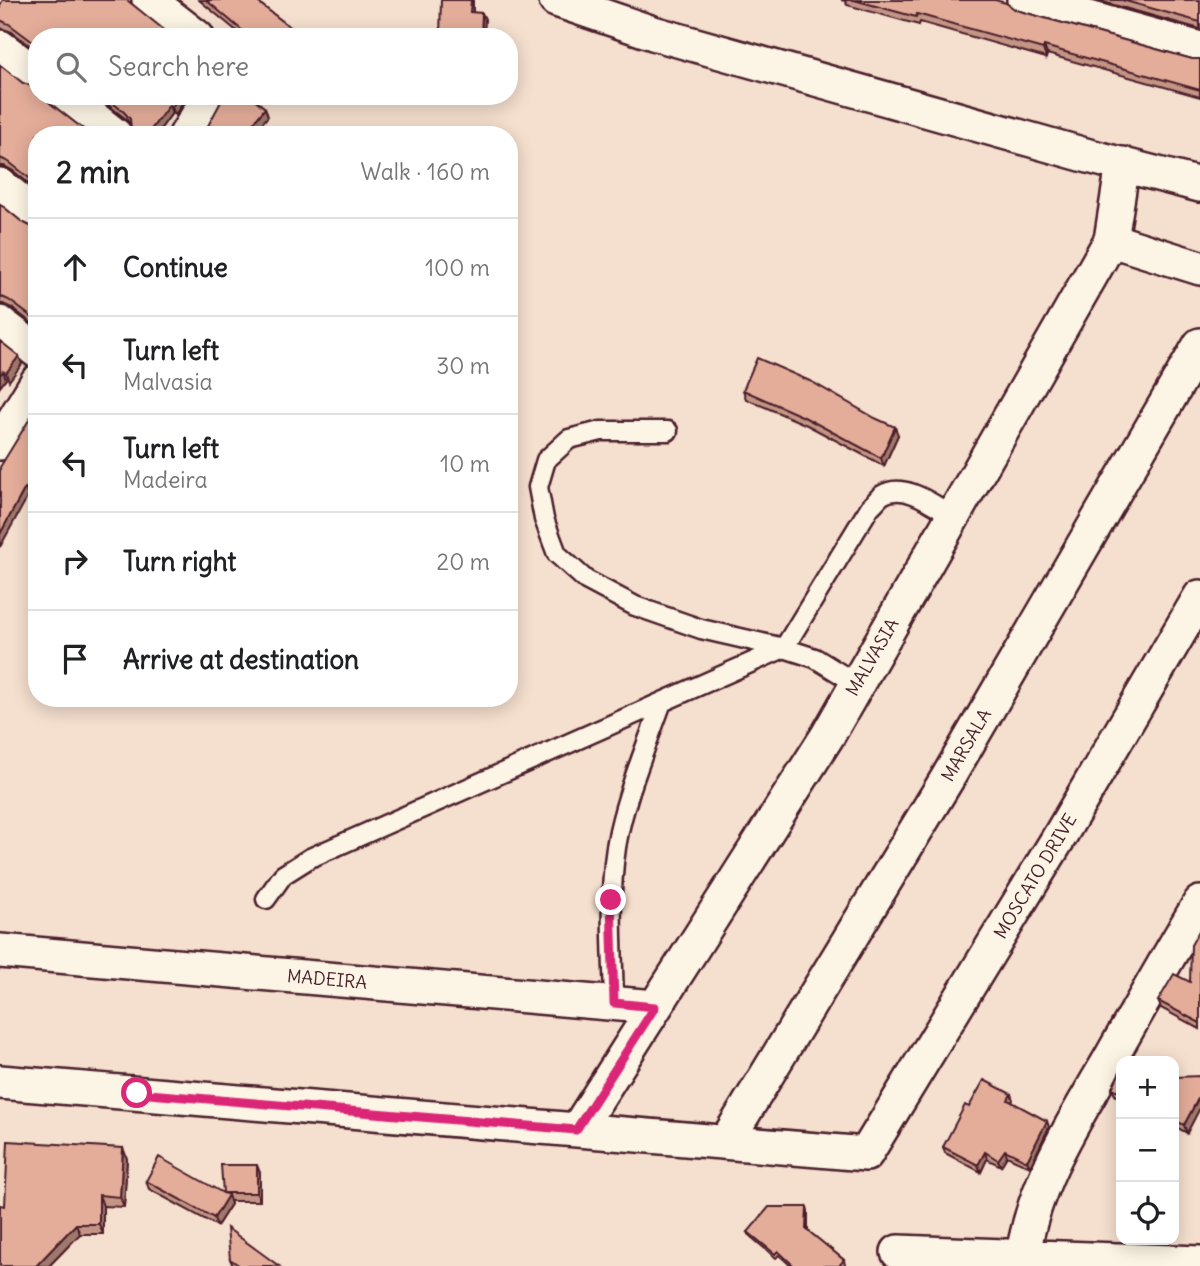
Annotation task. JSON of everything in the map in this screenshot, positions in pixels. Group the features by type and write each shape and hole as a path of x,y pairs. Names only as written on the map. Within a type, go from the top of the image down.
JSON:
{"street":[{"path":"149,0 185,28"},
{"path":"556,0 666,37 1200,185"},
{"path":"1047,3 1200,49"},
{"path":"0,47 28,68"},
{"path":"77,105 103,126"},
{"path":"192,126 204,105"},
{"name":"MALVASIA","path":"576,1130 828,735 1111,240 1123,164"},
{"path":"0,185 28,208"},
{"path":"1111,240 1200,268"},
{"path":"0,323 28,344"},
{"name":"MARSALA","path":"726,1142 947,779 1200,345"},
{"path":"0,443 28,397"},
{"name":"MOSCATO DRIVE","path":"726,1142 866,1154 1058,839 1200,597"},
{"path":"1023,1256 1034,1207 1059,1149 1200,903"},
{"name":"MADEIRA","path":"0,951 655,1007"},
{"path":"0,1082 726,1142"},
{"path":"898,1252 1200,1263"}],"lane":[{"path":"668,431 601,431 569,439 546,460 538,487 544,519 557,554 586,580 635,606 701,629 784,648 814,659 857,684"},
{"path":"266,899 283,875 310,858 784,648 870,507 883,494 901,491 916,495 953,516"},
{"path":"614,1003 611,900 619,832 636,772 662,702"}],"building":[{"path":"3,0 127,0 162,28 28,28 28,38 0,20 0,5"},
{"path":"206,0 255,0 291,28 239,28"},
{"path":"441,0 471,0 470,12 482,13 481,28 440,28"},
{"path":"854,0 995,0 1016,10 1200,59 1200,90 1044,46 1043,49 917,14 916,17"},
{"path":"1122,0 1200,0 1200,22"},
{"path":"0,65 28,85 28,105 53,105 79,126 28,126 28,177 0,158"},
{"path":"115,105 169,105 154,126 131,126 130,119"},
{"path":"219,105 262,105 265,108 251,126 208,126"},
{"path":"0,204 28,225 28,314 0,296"},
{"path":"0,341 19,356 6,373 3,371 0,375"},
{"path":"757,358 812,382 895,427 881,458 804,417 743,390"},
{"path":"28,422 28,489 25,488 0,534 0,467"},
{"path":"1200,929 1200,1023 1158,1001 1174,974 1190,982 1191,945"},
{"path":"1200,1076 1200,1095 1184,1125 1179,1122 1179,1077"},
{"path":"984,1080 1011,1094 1008,1100 1047,1121 1027,1161 1005,1150 998,1160 985,1152 978,1165 943,1147 965,1105 969,1107"},
{"path":"8,1141 123,1148 120,1197 99,1195 99,1224 76,1224 36,1266 0,1266 0,1205 5,1206"},
{"path":"159,1157 223,1193 221,1165 257,1165 257,1193 224,1193 228,1195 214,1218 146,1181"},
{"path":"769,1207 807,1207 806,1229 844,1260 839,1266 794,1266 778,1251 775,1254 748,1232"},
{"path":"227,1228 279,1266 240,1266 230,1259"}],"route":[{"path":"137,1093 576,1130 655,1007 614,1003 611,900"}]}
